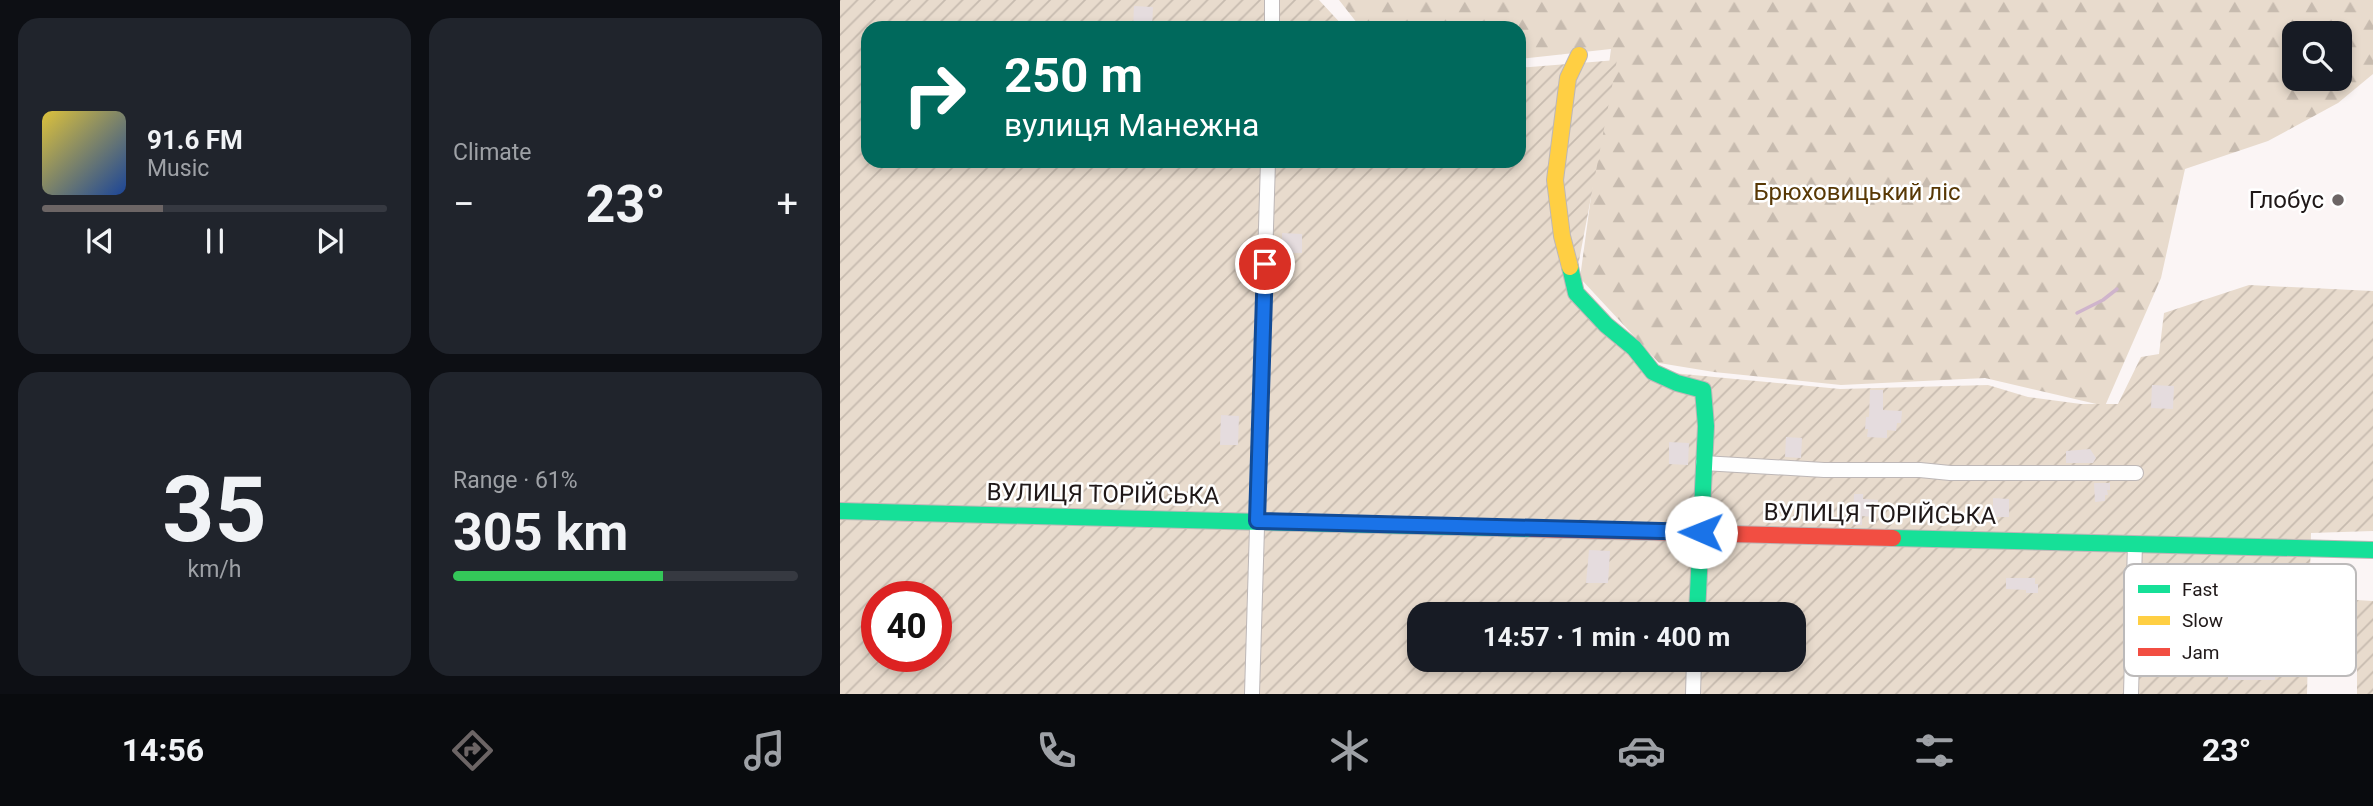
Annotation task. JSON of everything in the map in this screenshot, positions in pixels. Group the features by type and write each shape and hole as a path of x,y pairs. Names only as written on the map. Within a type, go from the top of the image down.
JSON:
{"street":[{"path":"1272,0 1272,21"},
{"path":"1579,55 1568,78 1555,180 1562,236 1576,293 1606,325 1634,348 1653,372 1677,383 1703,390 1706,426 1698,602"},
{"path":"1252,694 1268,168"},
{"path":"1703,463 1950,473 2136,473"},
{"name":"ВУЛИЦЯ ТОРІЙСЬКА","path":"840,510 2373,550"},
{"path":"2134,564 2135,543"},
{"path":"1693,694 1694,672"},
{"path":"2130,694 2131,676"}],"green space":[{"path":"840,0 1319,0 1338,21 861,21 861,168 1526,168 1526,67 1617,60 1575,282 1662,372 1840,389 1988,385 2028,397 2081,404 2118,404 2141,357 2159,354 2164,313 2249,285 2373,291 2373,531 2311,533 2310,564 2124,564 2124,676 2307,676 2307,694 840,694"},
{"name":"Брюховицький ліс","path":"1339,0 2373,0 2373,74 2338,103 2268,141 2185,169 2161,278 2105,406 1985,378 1841,385 1714,372 1659,363 1580,278 1611,49 1526,58 1526,21 1356,21"},
{"path":"2357,600 2373,601 2373,694 2357,694"}],"building":[{"path":"1134,6 1153,7 1152,21 1133,21"},
{"path":"1282,233 1302,234 1302,253 1282,253"},
{"path":"2152,385 2174,386 2173,409 2151,408"},
{"path":"1870,390 1883,390 1883,410 1902,411 1901,423 1897,423 1896,431 1887,430 1887,438 1867,437 1868,429 1865,429 1866,417 1869,417"},
{"path":"1221,415 1239,416 1238,445 1220,445"},
{"path":"1786,437 1802,438 1801,458 1785,457"},
{"path":"1669,442 1689,443 1688,465 1669,464"},
{"path":"2090,449 2096,458 2093,463 2066,463 2066,451"},
{"path":"2094,483 2110,483 2105,501 2095,502"},
{"path":"1854,494 1863,494 1863,499 1878,500 1874,517 1862,516 1862,525 1853,525"},
{"path":"1993,498 2009,499 2009,517 1993,517"},
{"path":"1589,550 1610,551 1608,583 1586,583"},
{"path":"2006,578 2035,578 2038,593 2006,589"},
{"path":"2228,676 2275,676 2275,680 2228,680"}],"waterway":[{"path":"2077,313 2103,300 2117,289"}],"traffic: fast":[{"path":"1570,267 1576,293 1606,325 1634,348 1653,372 1677,383 1703,390 1706,426 1698,602"},
{"path":"840,511 1532,529"},
{"path":"1893,538 2373,550"}],"traffic: slow":[{"path":"1570,267 1562,236 1555,180 1568,78 1579,55"}],"traffic: jam":[{"path":"1532,529 1893,538"}],"place":[{"name":"Глобус","path":"2338,200"}],"route":[{"path":"1265,264 1257,521 1701,532"}]}
